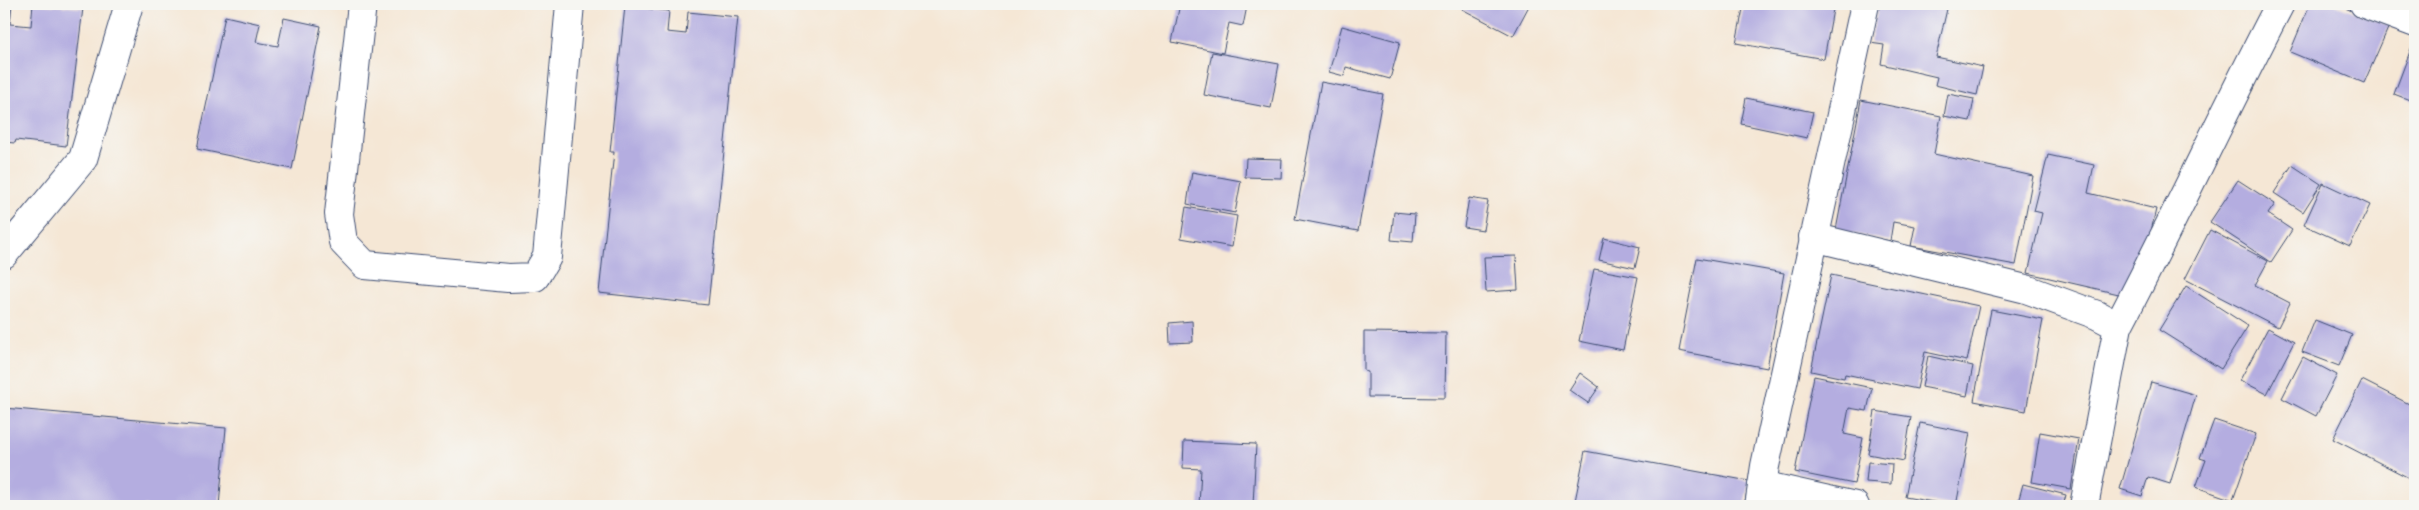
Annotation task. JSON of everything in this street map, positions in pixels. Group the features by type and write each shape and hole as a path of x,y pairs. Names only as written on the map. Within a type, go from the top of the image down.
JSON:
{"street":[{"path":"4,254 83,159 129,4"},
{"path":"362,4 339,214 343,242 365,265 508,278 535,277 548,257 570,4"},
{"path":"1855,506 1760,496 1865,4"},
{"path":"2084,506 2118,326 2168,233 2231,98 2280,4"},
{"path":"2364,4 2415,23"},
{"path":"1814,237 2026,289 2097,315 2118,326"}],"building":[{"path":"4,4 12,4 10,24 31,26 33,4 83,8 66,146 16,140 15,143 4,142"},
{"path":"1180,4 1237,4 1247,6 1243,26 1229,23 1223,53 1172,42"},
{"path":"1465,4 1530,4 1513,36 1462,9"},
{"path":"1744,4 1834,4 1824,59 1736,43"},
{"path":"1879,4 1922,4 1947,9 1936,57 1983,67 1977,95 1935,85 1937,77 1881,64 1884,45 1870,43"},
{"path":"2310,4 2335,4 2389,26 2364,83 2290,52"},
{"path":"625,6 669,11 667,32 686,34 688,12 738,17 708,305 599,293 614,152 610,152"},
{"path":"225,16 260,24 256,42 278,46 284,18 321,26 292,169 197,149"},
{"path":"1342,26 1400,42 1390,79 1346,67 1344,76 1329,72"},
{"path":"2412,46 2415,47 2415,102 2394,94"},
{"path":"1212,52 1279,64 1271,108 1204,95"},
{"path":"1321,82 1383,94 1358,231 1295,219"},
{"path":"1948,94 1974,99 1970,121 1944,116"},
{"path":"1746,98 1813,112 1807,138 1741,124"},
{"path":"1861,100 1941,116 1934,154 2033,176 2016,265 1911,246 1915,226 1893,222 1890,241 1836,230"},
{"path":"2048,155 2094,165 2088,193 2156,209 2136,298 2028,273 2042,213 2034,211"},
{"path":"1246,158 1282,159 1281,178 1245,177"},
{"path":"2292,165 2321,184 2303,212 2274,193"},
{"path":"1192,172 1241,181 1235,213 1187,204"},
{"path":"2238,180 2275,204 2268,214 2292,230 2271,262 2210,222"},
{"path":"2323,183 2370,205 2350,246 2304,225"},
{"path":"1469,198 1488,201 1483,230 1464,227"},
{"path":"1186,207 1237,216 1232,247 1181,238"},
{"path":"1394,212 1415,214 1413,242 1391,240"},
{"path":"2210,230 2268,261 2255,285 2290,303 2278,327 2185,279"},
{"path":"1604,238 1640,247 1635,268 1599,260"},
{"path":"1516,256 1518,290 1486,292 1484,257"},
{"path":"1697,258 1784,273 1767,368 1679,351"},
{"path":"1594,269 1638,277 1623,350 1579,341"},
{"path":"1831,275 1979,306 1967,361 1925,352 1917,389 1845,374 1844,378 1811,371"},
{"path":"2186,286 2248,326 2221,369 2159,330"},
{"path":"1991,310 2043,320 2026,411 1974,401"},
{"path":"2315,320 2352,335 2339,366 2302,352"},
{"path":"1192,321 1193,342 1170,343 1169,323"},
{"path":"2268,328 2294,342 2267,394 2240,380"},
{"path":"1364,332 1446,333 1445,398 1368,397 1368,372 1364,371"},
{"path":"1928,356 1973,366 1967,396 1922,387"},
{"path":"2303,357 2337,375 2316,416 2282,398"},
{"path":"1580,373 1599,387 1588,403 1569,390"},
{"path":"1814,376 1872,388 1867,411 1849,408 1844,434 1863,438 1854,484 1795,472"},
{"path":"2362,380 2415,407 2415,481 2333,439"},
{"path":"2151,382 2196,395 2170,484 2148,477 2142,496 2120,489"},
{"path":"4,408 226,428 219,506 4,506"},
{"path":"1875,411 1911,417 1904,461 1868,454"},
{"path":"2214,420 2256,434 2233,500 2196,487 2206,460 2200,458"},
{"path":"1920,423 1970,433 1956,506 1905,497"},
{"path":"2040,432 2079,439 2071,489 2032,482"},
{"path":"1184,441 1256,444 1253,506 1199,506 1201,469 1183,468"},
{"path":"1585,451 1749,481 1744,506 1574,506"},
{"path":"1868,462 1892,464 1891,484 1866,482"},
{"path":"2023,484 2066,495 2063,506 2017,506"}]}
